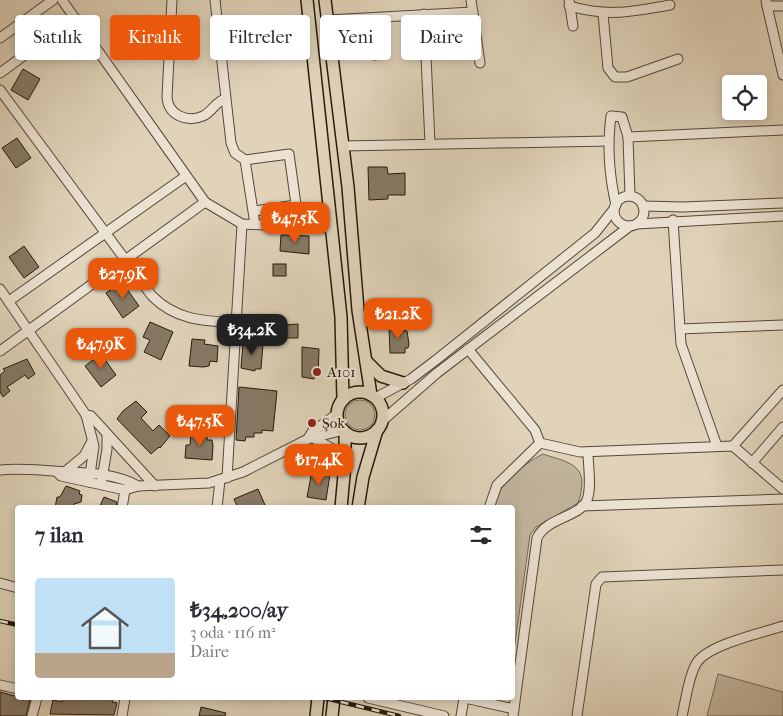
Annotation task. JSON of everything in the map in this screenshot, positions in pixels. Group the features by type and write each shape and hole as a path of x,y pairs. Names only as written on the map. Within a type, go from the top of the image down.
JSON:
{"main road":[{"path":"307,0 343,336 343,400 337,414 339,424 344,431 346,464 340,505"},
{"path":"325,0 327,15"},
{"path":"333,60 343,146 358,310 373,396 382,411 380,425 363,476 358,505"},
{"path":"366,361 381,376 403,383"},
{"path":"343,400 356,392 373,396"},
{"path":"344,431 359,437 369,436 380,425"},
{"path":"316,716 318,700"},
{"path":"332,716 334,700"}],"street":[{"path":"0,38 53,0"},
{"path":"62,0 72,15"},
{"path":"172,0 167,100 170,107 182,118 199,117 209,112 219,101 225,99"},
{"path":"215,0 232,149 245,160 289,154 299,226"},
{"path":"471,0 480,63"},
{"path":"572,26 569,3 603,14 670,5"},
{"path":"783,6 766,3 783,75"},
{"path":"391,16 473,12"},
{"path":"424,14 430,142"},
{"path":"603,14 608,68 615,76 627,78 678,59"},
{"path":"100,55 205,202 242,224 330,228"},
{"path":"0,73 17,60"},
{"path":"0,90 152,296 170,311 191,320 238,323"},
{"path":"630,196 628,137 622,117 611,116 608,141 612,186 618,221 633,225 673,220 783,216"},
{"path":"628,137 783,130"},
{"path":"343,146 430,142 608,141"},
{"path":"245,160 255,224"},
{"path":"9,301 186,176"},
{"path":"373,396 403,383 436,360 595,233 620,199 630,196 639,200 643,206 643,216 633,225 614,236 468,349 380,425"},
{"path":"0,351 205,202"},
{"path":"643,206 683,207 783,203"},
{"path":"254,211 296,205"},
{"path":"673,220 681,344 717,446"},
{"path":"218,505 223,479 238,323 242,224"},
{"path":"0,289 86,415 94,454 90,478"},
{"path":"680,329 783,325"},
{"path":"468,349 535,430 540,443"},
{"path":"733,446 783,390"},
{"path":"312,439 312,432 337,414"},
{"path":"86,415 91,416 155,486"},
{"path":"752,463 783,428"},
{"path":"102,480 125,490 138,486 189,485 223,479 312,439 344,431"},
{"path":"102,480 107,449 107,434"},
{"path":"0,470 61,471 84,456 92,439"},
{"path":"312,439 331,448 346,464"},
{"path":"540,443 580,452 733,446 783,489"},
{"path":"490,505 496,485 540,443"},
{"path":"582,506 588,494 588,452"},
{"path":"61,471 61,476 102,480 125,479 138,486"},
{"path":"122,505 125,490"},
{"path":"470,700 514,714 538,538 546,527 582,506 783,499"},
{"path":"577,716 596,584 602,577 783,570"},
{"path":"0,583 15,587"},
{"path":"682,716 695,665 701,658 714,650 783,626"},
{"path":"0,685 15,688"},
{"path":"33,716 37,700"},
{"path":"122,716 125,700"},
{"path":"376,700 444,716"},
{"path":"461,716 464,700"}],"shaded area":[{"path":"360,400 371,404 375,415 371,426 360,430 349,426 345,415 349,404"},
{"path":"543,454 563,460 579,471 582,484 578,503 536,527 530,535 515,644 515,505 493,505 505,483 527,464"},
{"path":"718,674 783,692 783,716 707,716"}],"building":[{"path":"23,69 40,79 28,100 11,90"},
{"path":"17,138 31,158 16,168 2,148"},
{"path":"368,167 387,167 388,174 405,173 405,195 388,195 388,199 369,200"},
{"path":"281,235 309,236 309,254 280,251"},
{"path":"24,246 39,267 24,278 9,257"},
{"path":"273,264 286,264 286,276 273,276"},
{"path":"122,282 139,306 123,318 106,293"},
{"path":"150,322 173,332 161,360 144,352 150,340 143,337"},
{"path":"298,324 298,338 284,338 284,325"},
{"path":"389,327 404,327 404,331 407,331 409,344 408,348 405,348 405,353 390,353"},
{"path":"192,339 205,340 204,344 218,346 217,362 210,361 209,366 203,367 189,366"},
{"path":"243,343 263,344 261,369 255,369 255,371 241,368"},
{"path":"302,347 319,349 318,377 314,377 314,379 302,377"},
{"path":"101,354 116,375 101,387 85,366"},
{"path":"27,359 35,374 28,379 25,375 7,387 10,391 3,397 0,392 0,375 5,371 3,369"},
{"path":"239,387 277,391 273,431 262,430 262,433 254,433 254,437 246,437 245,441 236,440"},
{"path":"136,401 147,412 141,418 153,431 159,425 170,436 160,448 151,454 117,419 123,411"},
{"path":"191,431 207,433 207,440 212,440 212,460 185,458 186,445 190,445"},
{"path":"312,471 330,474 326,500 307,497"},
{"path":"66,486 80,491 79,494 82,495 81,502 74,505 56,505 57,497 60,497"},
{"path":"258,489 265,505 237,505 234,499"},
{"path":"104,497 117,502 116,505 100,505"},
{"path":"0,692 15,696 15,700 30,700 26,716 0,716"},
{"path":"53,700 62,702 62,700 112,700 112,702 117,703 114,715 50,714"},
{"path":"201,707 226,713 225,716 199,716"}],"railway":[{"path":"0,621 15,624"},
{"path":"333,700 399,716"}],"place":[{"name":"A101","path":"317,372"},
{"name":"Şok","path":"312,423"}]}
